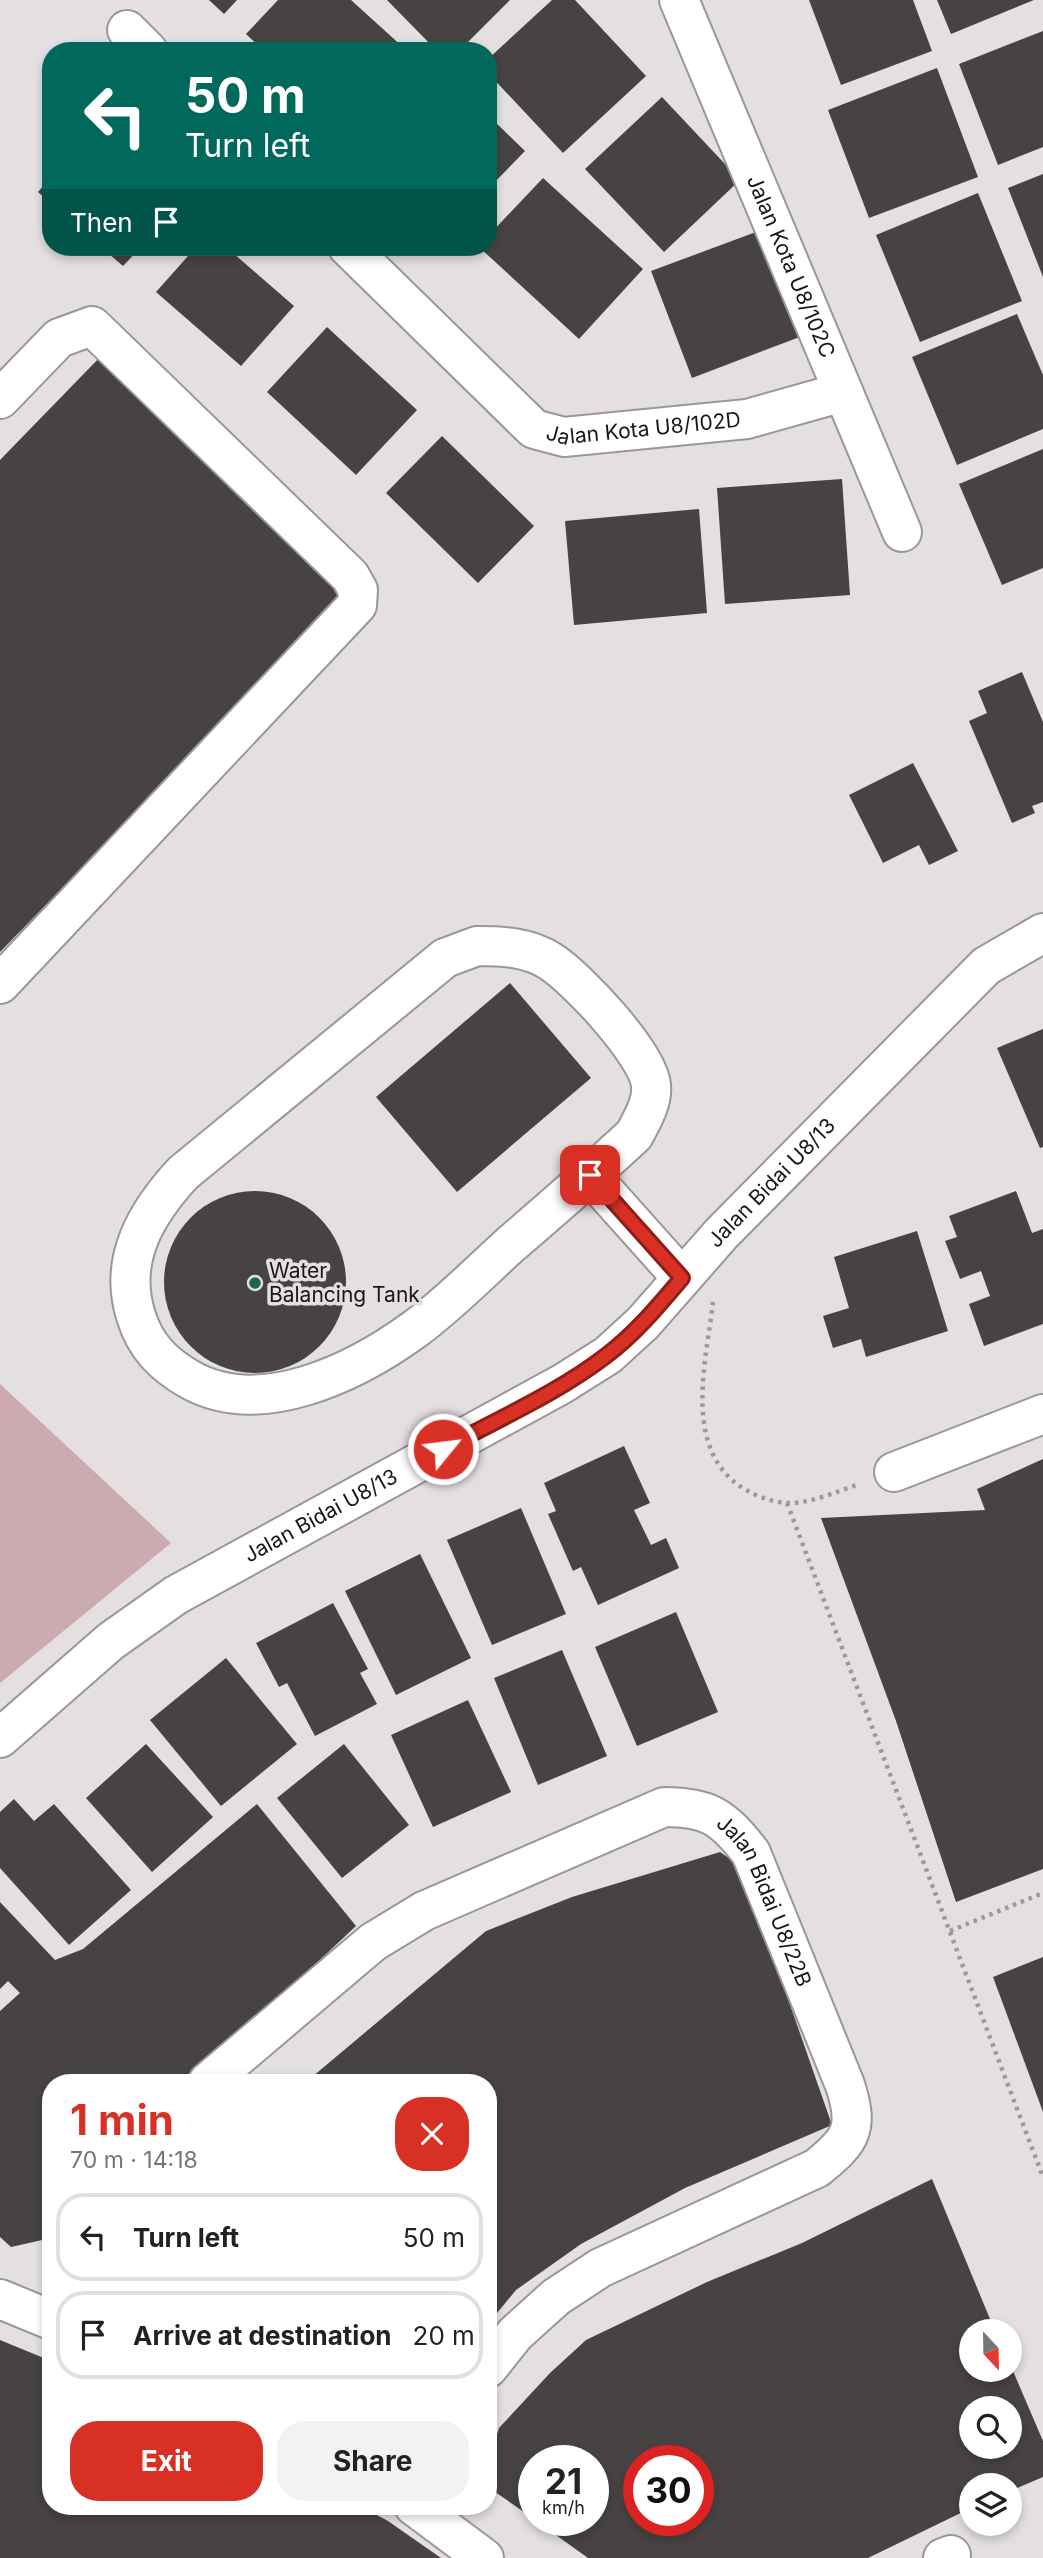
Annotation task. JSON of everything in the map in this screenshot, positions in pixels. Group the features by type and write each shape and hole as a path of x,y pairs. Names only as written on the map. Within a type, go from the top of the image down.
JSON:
{"street":[{"name":"Jalan Kota U8/102C","path":"678,0 902,532"},
{"name":"Jalan Kota U8/102D","path":"357,256 534,429 564,437 747,419 843,392"},
{"path":"0,399 59,338 92,326 350,576 358,590 357,605 0,984"},
{"name":"Jalan Bidai U8/13","path":"0,1738 111,1641 176,1595 562,1384 608,1355 643,1323 682,1278 986,966 1043,933"},
{"path":"477,946 511,946 549,960 584,990 643,1061 651,1085 646,1113 634,1135 590,1175 416,1328 356,1364 312,1384 235,1395 200,1385 165,1365 141,1333 132,1304 132,1268 139,1233 155,1203 183,1173 445,958 477,946"},
{"path":"590,1175 682,1278"},
{"path":"894,1472 1043,1414"},
{"name":"Jalan Bidai U8/22B","path":"217,2074 373,1942 424,1911 664,1807 691,1807 713,1813 733,1829 751,1853 845,2085 853,2110 852,2132 838,2151 817,2168 600,2268 556,2297 515,2334 497,2357"},
{"path":"0,2299 42,2310"},
{"path":"426,2515 484,2558"}],"path":[{"path":"714,1299 703,1417 709,1450 721,1470 758,1497 787,1503 817,1498 894,1472"},
{"path":"787,1503 1043,2177"},
{"path":"950,1931 1043,1893"}],"shaded area":[{"path":"0,1384 171,1543 0,1683"}],"building":[{"path":"209,0 237,0 224,14"},
{"path":"278,0 351,0 397,42 254,42 246,34"},
{"path":"387,0 510,0 468,42 428,42"},
{"path":"552,0 575,0 646,76 563,153 497,83 497,51"},
{"path":"809,0 913,0 932,51 841,85"},
{"path":"937,0 1034,0 951,34"},
{"path":"1043,31 1043,147 998,165 959,64"},
{"path":"937,68 978,177 869,218 828,110"},
{"path":"662,97 740,180 664,252 585,169"},
{"path":"497,124 525,151 497,180"},
{"path":"1043,174 1043,277 1008,188"},
{"path":"543,178 643,269 579,339 489,256 497,256 497,227"},
{"path":"978,193 1022,301 920,342 876,235"},
{"path":"764,229 805,335 692,378 651,271"},
{"path":"111,256 132,256 123,266"},
{"path":"188,256 236,256 294,306 241,366 156,292"},
{"path":"1017,314 1043,375 1043,429 957,465 912,357"},
{"path":"327,327 417,410 356,475 267,392"},
{"path":"104,353 351,592 0,952 0,460"},
{"path":"442,436 534,526 478,583 386,493"},
{"path":"1043,449 1043,568 1002,585 959,484"},
{"path":"842,479 850,595 725,604 717,488"},
{"path":"699,509 707,613 574,625 565,521"},
{"path":"1022,672 1043,722 1043,802 1032,806 1035,813 1012,823 969,721 987,713 978,691"},
{"path":"913,763 958,851 929,865 919,845 883,863 849,795"},
{"path":"510,983 591,1078 457,1192 376,1097"},
{"path":"1043,1029 1043,1147 1040,1148 997,1048"},
{"name":"Water Balancing Tank","path":"255,1191 290,1198 319,1218 339,1247 346,1282 339,1317 319,1346 290,1366 255,1373 220,1366 191,1346 171,1317 164,1282 171,1247 191,1218 220,1198"},
{"path":"1016,1191 1032,1233 1043,1229 1043,1324 984,1346 969,1304 990,1296 981,1271 960,1279 945,1241 957,1237 949,1216"},
{"path":"917,1231 948,1331 866,1357 861,1339 833,1348 823,1316 849,1308 834,1257"},
{"path":"624,1446 650,1503 634,1510 651,1545 666,1538 679,1568 598,1605 581,1567 573,1571 548,1514 556,1511 544,1483"},
{"path":"1043,1459 1043,1869 956,1902 896,1721 821,1518 985,1510 977,1489"},
{"path":"521,1508 566,1614 492,1645 447,1540"},
{"path":"420,1554 471,1658 396,1695 345,1591"},
{"path":"333,1603 368,1669 360,1673 377,1704 315,1736 287,1683 279,1687 256,1643"},
{"path":"676,1612 718,1712 637,1746 595,1647"},
{"path":"562,1650 607,1756 538,1785 494,1678"},
{"path":"226,1658 297,1744 221,1806 150,1720"},
{"path":"468,1700 511,1792 433,1827 391,1735"},
{"path":"146,1744 213,1817 152,1872 86,1798"},
{"path":"344,1744 409,1825 342,1878 277,1798"},
{"path":"14,1799 34,1821 54,1804 131,1890 69,1945 0,1868 0,1812"},
{"path":"257,1804 356,1926 276,2001 189,2074 42,2074 42,2240 11,2247 0,2237 0,2011 20,1993 8,1981 0,1989 0,1902 55,1960 83,1949"},
{"path":"720,1852 742,1867 832,2125 685,2188 581,2244 516,2290 497,2313 497,2074 316,2074 486,1931 572,1897"},
{"path":"1043,1957 1043,2112 993,1977"},
{"path":"932,2179 990,2319 959,2319 959,2382 1018,2382 1043,2441 1043,2477 1022,2486 1022,2473 959,2473 959,2514 868,2558 588,2558 557,2536 609,2536 609,2445 518,2445 518,2508 497,2493 499,2428 550,2373 586,2340 707,2282 802,2243"},
{"path":"0,2340 42,2357 42,2515 377,2515 441,2558 0,2558"}],"place":[{"name":"Water Balancing Tank","path":"255,1283"}],"route":[{"path":"443,1449 562,1384 608,1355 643,1323 682,1278 590,1175"}]}
